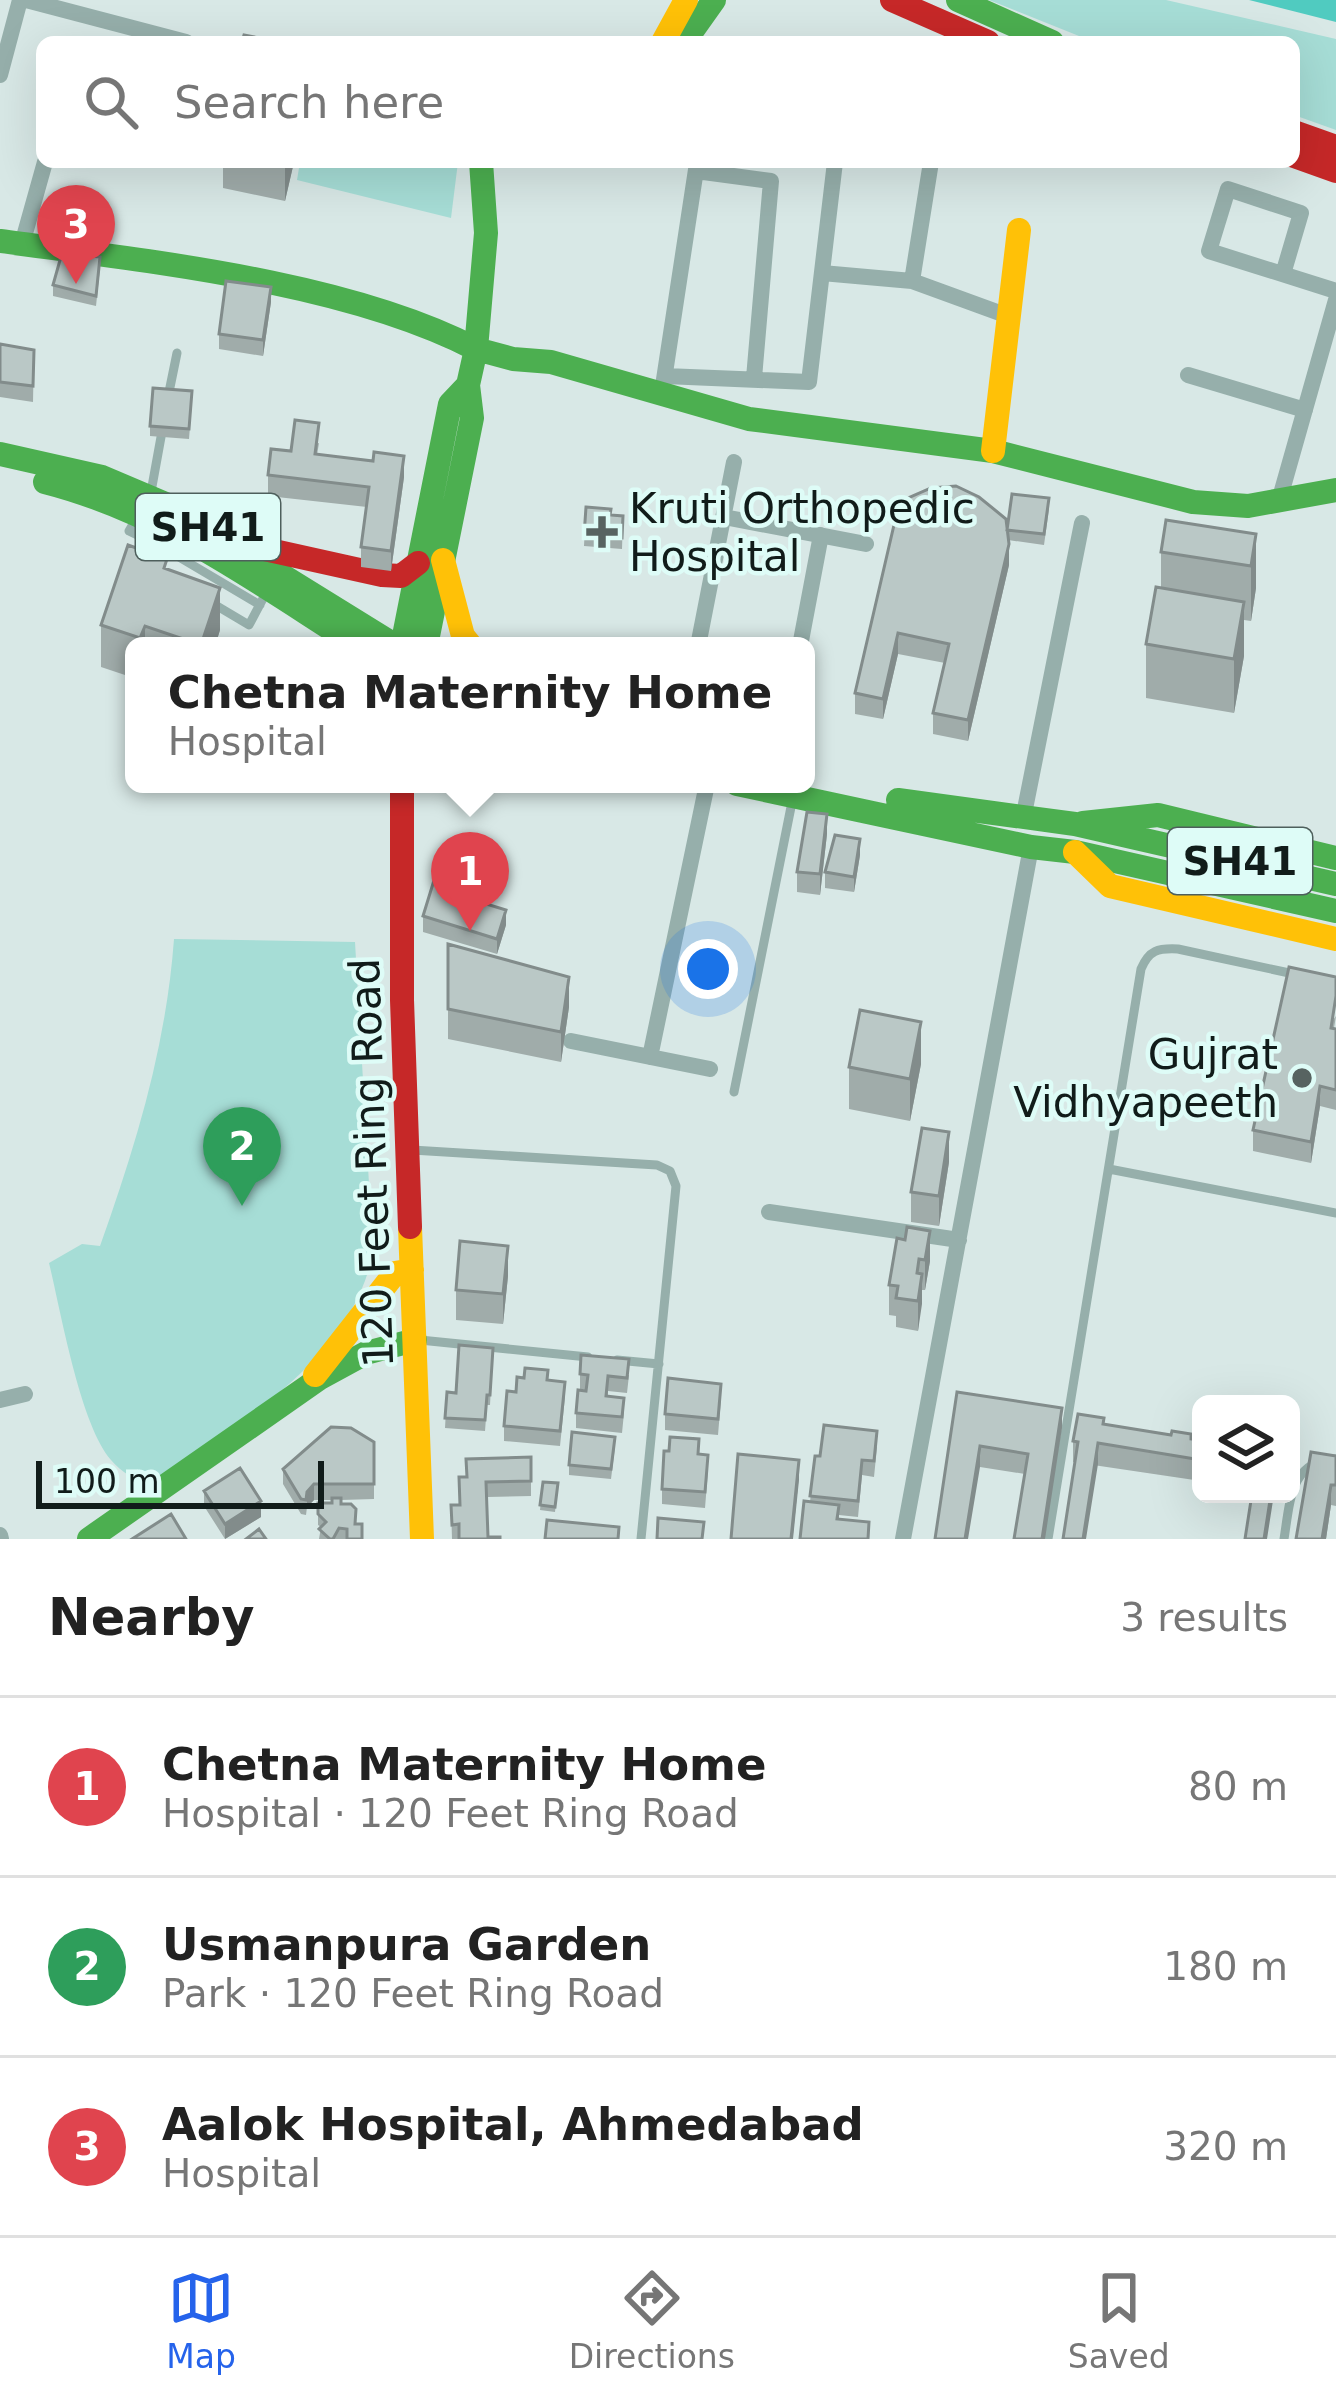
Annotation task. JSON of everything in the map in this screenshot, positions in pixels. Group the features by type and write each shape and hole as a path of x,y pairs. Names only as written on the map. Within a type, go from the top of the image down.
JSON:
{"main road":[{"path":"668,36 686,0"},
{"path":"680,36 692,31 714,0"},
{"path":"892,0 974,36"},
{"path":"958,0 1039,36"},
{"path":"1300,134 1336,147"},
{"path":"1300,158 1336,171"},
{"path":"427,637 450,404 468,385 476,350 489,231 482,168"},
{"path":"993,451 1019,230"},
{"path":"11,242 311,293 447,333 476,350 663,385 749,419 993,451 1193,502 1248,506 1336,490"},
{"name":"SH41","path":"0,454 64,466 229,542 384,637"},
{"path":"0,473 144,505 273,599 312,637"},
{"path":"229,542 382,575 401,576 431,562"},
{"path":"402,637 431,562"},
{"path":"431,562 464,637"},
{"path":"273,599 342,637"},
{"name":"SH41","path":"815,791 1024,814 1336,884"},
{"name":"120 Feet Ring Road","path":"397,793 384,1000 404,1272 404,1539"},
{"name":"120 Feet Ring Road","path":"398,793 408,1150 404,1272"},
{"path":"815,793 1030,847 1075,852 1336,910"},
{"path":"1075,824 1158,815 1336,858"},
{"path":"1075,852 1110,886 1336,939"},
{"path":"302,1390 404,1272"},
{"path":"88,1539 302,1390 406,1341"},
{"name":"120 Feet Ring Road","path":"406,1341 422,1539"}],"street":[{"path":"0,75 23,0 163,36"},
{"path":"11,242 43,168"},
{"path":"697,168 663,385 754,378 808,382 834,168"},
{"path":"706,168 771,182 754,378"},
{"path":"913,280 930,168"},
{"path":"1283,274 1301,213 1228,190 1209,251 1336,291"},
{"path":"821,273 913,280 1007,316"},
{"path":"1280,501 1336,300"},
{"path":"1188,375 1305,410"},
{"path":"700,637 734,462"},
{"path":"724,517 866,544"},
{"path":"1024,814 1082,523"},
{"path":"802,637 821,536"},
{"path":"650,1057 704,793"},
{"path":"903,1539 1030,847"},
{"path":"571,1041 710,1070"},
{"path":"769,1212 958,1240"},
{"path":"0,1400 25,1394"}],"lane":[{"path":"177,353 144,505 129,531 273,599 249,625 210,602"},
{"path":"162,547 151,568 170,579"},
{"path":"734,1092 799,793"},
{"path":"1048,1539 1147,955 1160,948 1178,949 1313,978"},
{"path":"408,1150 657,1165 670,1171 676,1186 641,1539"},
{"path":"1109,1169 1336,1213"},
{"path":"406,1341 592,1357"},
{"path":"614,1360 659,1364"},
{"path":"1284,1539 1299,1473 1312,1462 1336,1459"}],"shaded area":[{"path":"989,0 1166,0 1336,39 1336,130 1300,117 1300,36 1079,36"},
{"path":"299,168 457,168 451,218 297,180"},
{"path":"174,939 355,942 373,1253 360,1292 315,1359 252,1414 150,1486 119,1469 90,1421 49,1263 82,1244 100,1246 148,1095"}],"water":[{"path":"1249,0 1336,0 1336,22"}],"building":[{"path":"62,253 100,257 96,296 53,285"},
{"path":"226,281 271,287 263,340 219,334"},
{"path":"0,344 34,350 33,386 0,382"},
{"path":"153,388 192,391 189,429 150,426"},
{"path":"295,420 319,423 315,454 373,461 374,452 404,456 391,551 361,547 369,487 268,475 271,449 291,451"},
{"path":"956,486 1006,519 1009,544 968,720 933,713 949,644 898,633 883,699 855,693 894,525 906,499 931,488"},
{"path":"1012,494 1049,498 1044,534 1007,530"},
{"path":"586,507 611,509 610,515 623,516 622,538 584,536"},
{"path":"1166,520 1256,534 1251,566 1161,552"},
{"path":"128,545 167,559 164,568 220,588 204,637 177,637 145,626 137,637 101,625"},
{"path":"1156,587 1244,602 1234,659 1146,644"},
{"path":"807,812 827,814 820,874 797,872"},
{"path":"835,835 860,839 854,877 825,872"},
{"path":"435,877 460,884 457,895 506,910 497,939 423,916"},
{"path":"448,944 569,977 561,1032 448,1009"},
{"name":"Gujrat Vidhyapeeth","path":"1289,967 1336,977 1331,1028 1336,1029 1336,1090 1320,1086 1311,1142 1253,1130"},
{"path":"860,1010 921,1022 910,1079 849,1067"},
{"path":"922,1128 949,1132 939,1196 911,1192"},
{"path":"907,1227 930,1231 925,1260 919,1259 918,1301 896,1298 898,1286 889,1285 897,1238 905,1240"},
{"path":"460,1241 508,1246 503,1294 456,1290"},
{"path":"459,1345 493,1348 485,1420 445,1418 447,1392 456,1393"},
{"path":"581,1355 629,1359 627,1378 608,1376 606,1396 624,1398 622,1417 576,1413 578,1390 586,1391 588,1375 580,1374"},
{"path":"525,1368 548,1370 547,1380 565,1382 560,1431 504,1426 507,1391 516,1392 517,1377 524,1378"},
{"path":"668,1378 721,1384 718,1419 665,1414"},
{"path":"957,1392 1062,1408 1042,1539 1014,1539 1028,1454 980,1446 965,1539 935,1539"},
{"path":"1078,1414 1104,1418 1103,1424 1191,1434 1192,1459 1098,1443 1083,1539 1063,1539 1078,1442 1073,1441"},
{"path":"824,1425 877,1431 874,1461 862,1460 858,1501 810,1496"},
{"path":"331,1427 351,1428 374,1442 374,1484 314,1484 306,1500 301,1499 283,1469"},
{"path":"572,1432 615,1437 611,1469 569,1465"},
{"path":"670,1437 699,1439 698,1454 708,1455 705,1492 662,1489 664,1451 669,1451"},
{"path":"1311,1452 1336,1456 1336,1485 1331,1485 1322,1539 1296,1539"},
{"path":"738,1454 799,1460 791,1539 731,1539"},
{"path":"531,1457 531,1481 486,1482 488,1537 500,1539 459,1539 459,1524 452,1525 451,1505 460,1505 459,1477 467,1477 466,1459"},
{"path":"240,1468 261,1501 225,1524 204,1491"},
{"path":"543,1482 558,1483 555,1507 540,1505"},
{"path":"332,1498 341,1498 341,1504 356,1509 355,1524 362,1524 362,1539 347,1539 347,1529 339,1528 330,1539 319,1529 326,1522 318,1514 318,1503 332,1503"},
{"path":"804,1501 839,1505 837,1519 869,1522 868,1539 800,1539"},
{"path":"1251,1503 1270,1503 1264,1539 1245,1539"},
{"path":"171,1514 186,1539 132,1539"},
{"path":"658,1518 704,1522 702,1539 657,1539"},
{"path":"547,1520 619,1527 618,1539 545,1539"},
{"path":"259,1529 266,1539 246,1539"}],"traffic: fast":[{"path":"681,36 692,31 714,0"},
{"path":"958,0 1039,36"},
{"path":"476,349 486,233 481,168"},
{"path":"0,241 180,266 306,290 367,306 476,349"},
{"path":"428,637 472,418 468,385 476,349 551,362 749,419 993,451 1193,502 1248,506 1336,490"},
{"path":"404,637 450,404 468,385"},
{"path":"0,454 102,477 168,505 381,637"},
{"path":"45,482 169,530 344,637"},
{"path":"779,793 1031,847 1075,852 1336,911"},
{"path":"898,800 1075,824 1336,884"},
{"path":"1083,823 1158,815 1336,858"},
{"path":"89,1539 320,1378 366,1353 415,1340"}],"traffic: slow":[{"path":"666,36 686,0"},
{"path":"993,451 1019,230"},
{"path":"443,560 464,637"},
{"path":"1075,852 1110,886 1336,939"},
{"path":"410,1227 422,1539"},
{"path":"315,1375 395,1273 412,1270"}],"traffic: jam":[{"path":"892,0 974,36"},
{"path":"1300,134 1336,147"},
{"path":"1300,158 1336,171"},
{"path":"251,546 382,575 401,576 418,563"},
{"path":"402,793 402,1000 410,1227"}],"place":[{"name":"Aalok Hospital, Ahmedabad","path":"76,284"},
{"name":"Kruti Orthopedic Hospital","path":"602,532"},
{"name":"Chetna Maternity Home","path":"470,931"},
{"name":"Gujrat Vidhyapeeth","path":"1302,1078"},
{"name":"Usmanpura Garden","path":"242,1206"}]}
